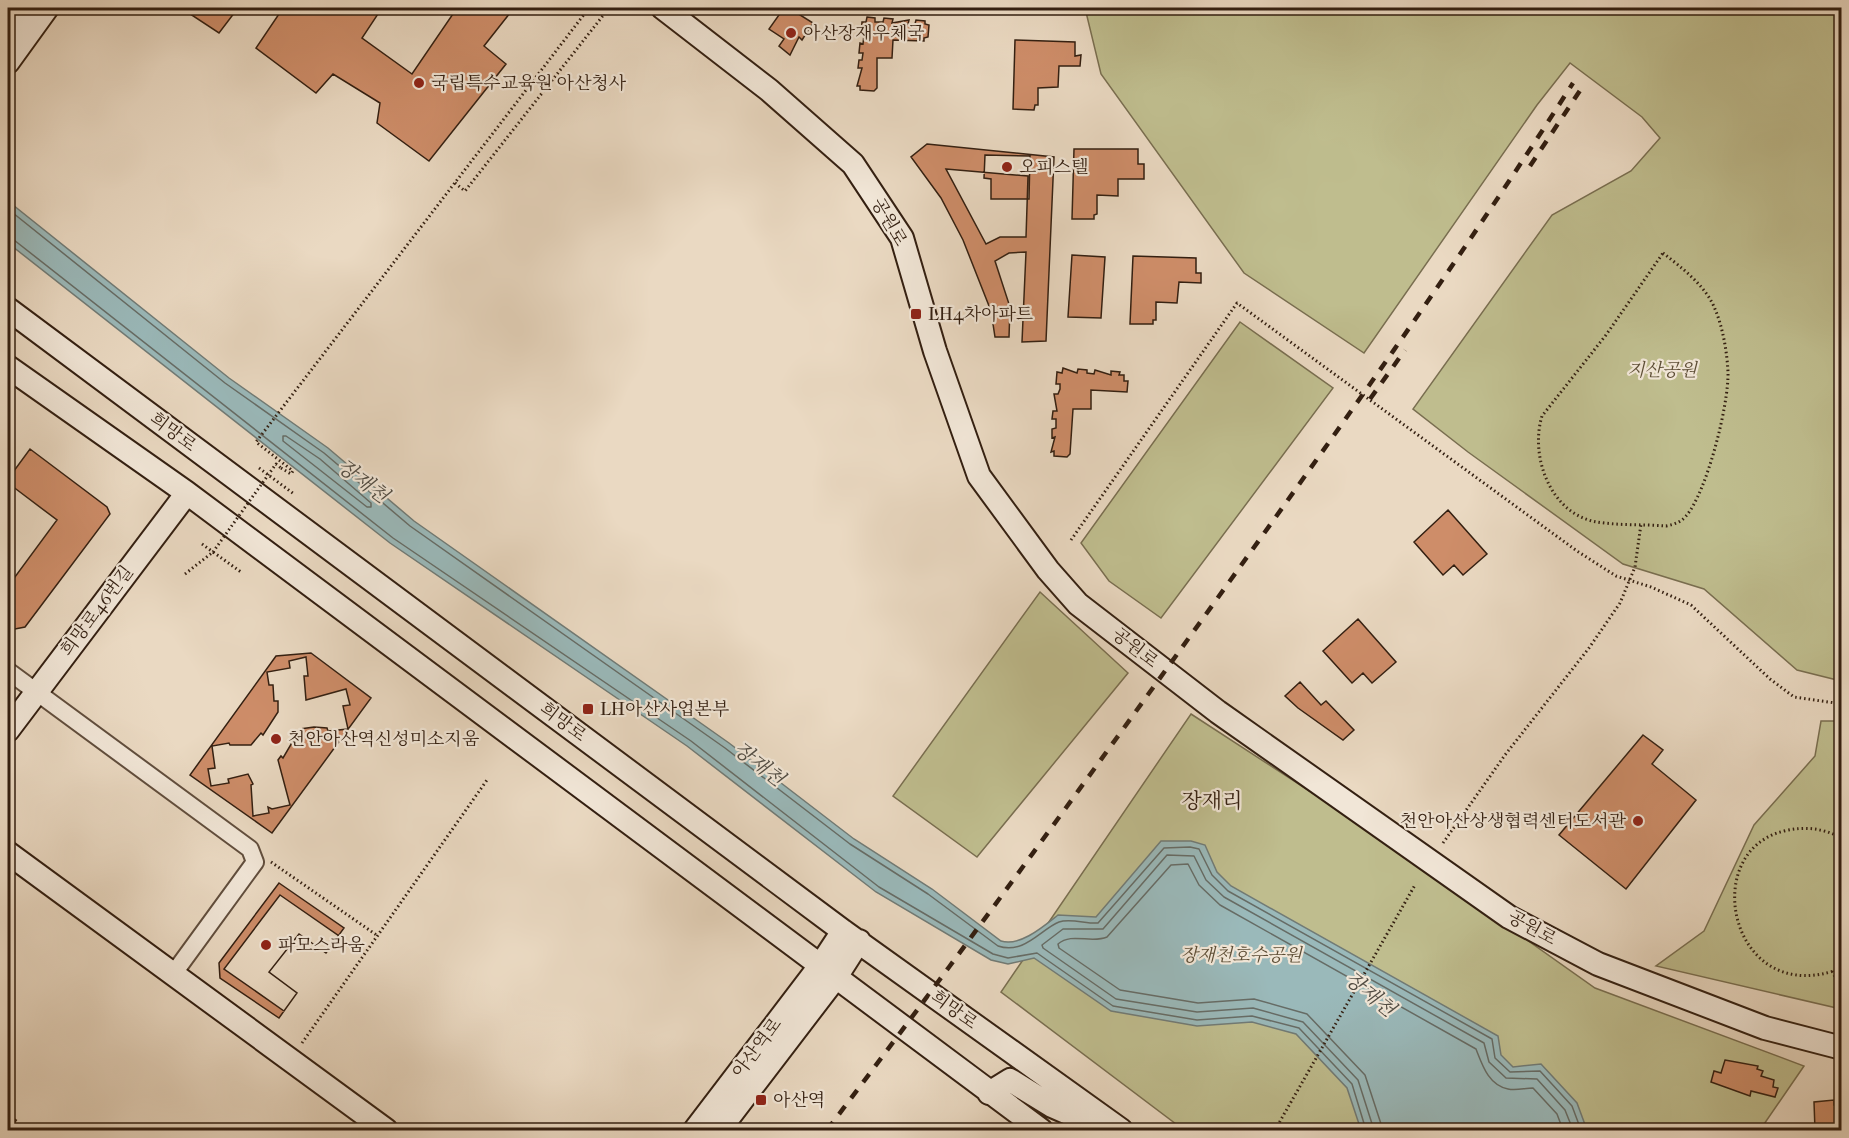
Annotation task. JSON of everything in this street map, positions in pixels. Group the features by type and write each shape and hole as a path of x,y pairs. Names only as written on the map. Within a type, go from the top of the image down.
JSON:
{"street":[{"path":"8,25 21,8"},
{"path":"8,62 47,8"},
{"name":"공원로","path":"663,8 769,90 853,164 902,238 935,351 979,476 1048,570 1078,604 1218,712 1509,917 1598,964 1766,1028 1842,1048"},
{"name":"희망로","path":"8,309 851,936 1121,1131"},
{"path":"8,367 187,493 1041,1131"},
{"name":"희망로46번길","path":"8,730 187,493"},
{"path":"8,671 250,849 255,862 174,973"},
{"path":"8,853 386,1131"},
{"path":"828,972 851,936"},
{"name":"아산역로","path":"695,1131 828,972"},
{"name":"아산역로","path":"719,1131 828,972"},
{"path":"989,1093 1010,1080 1052,1107 1107,1131"}],"path":[{"path":"185,574 213,552 276,464 291,474 294,471 256,442 589,8"},
{"path":"455,183 465,191 609,8"},
{"path":"1663,253 1688,272 1715,308 1724,343 1728,374 1712,459 1696,501 1678,523 1666,526 1641,524 1592,521 1570,511 1554,495 1545,473 1537,449 1538,429 1542,416 1606,334 1663,253"},
{"path":"1071,540 1237,303 1577,551 1616,576 1691,605 1763,673 1794,697 1842,704"},
{"path":"259,468 294,494"},
{"path":"1443,843 1510,747 1589,648 1631,581 1641,524"},
{"path":"202,544 241,572"},
{"path":"302,1042 487,780"},
{"path":"1842,838 1828,831 1802,827 1776,833 1754,848 1739,871 1734,895 1735,920 1746,941 1760,958 1777,970 1800,976 1823,975 1842,968"},
{"path":"268,861 378,936"},
{"path":"1275,1131 1415,885"},
{"path":"1832,971 1842,990"}],"green space":[{"name":"지산공원","path":"1085,8 1841,8 1841,681 1797,670 1704,589 1623,564 1468,452 1413,409 1552,215 1631,171 1660,138 1642,117 1570,63 1537,105 1364,353 1244,273 1101,74"},
{"path":"1240,322 1333,388 1161,618 1109,581 1081,543"},
{"path":"1040,592 1128,673 977,857 893,796"},
{"name":"장재천호수공원","path":"1191,714 1397,848 1595,988 1804,1066 1760,1130 1184,1130 1001,992"},
{"path":"1821,721 1841,721 1841,1009 1656,966 1704,931 1754,825 1815,756"}],"water":[{"name":"장재천","path":"8,201 229,378 328,448 414,521 729,743 854,839 932,889 1001,941 1016,941 1024,938 1058,915 1096,917 1161,841 1191,841 1205,845 1217,872 1231,886 1498,1036 1501,1055 1513,1067 1541,1064 1577,1103 1587,1130 1361,1130 1347,1088 1296,1034 1252,1022 1197,1026 1111,1011 1034,958 1008,964 991,960 876,892 687,746 390,543 8,243"}],"building":[{"path":"181,8 238,8 219,33"},
{"path":"200,8 219,8 219,12 200,13"},
{"name":"국립특수교육원 아산청사","path":"283,8 371,8 378,14 362,38 412,74 457,8 514,8 484,46 506,64 429,161 377,123 380,103 333,74 316,93 256,48"},
{"name":"아산장재우체국","path":"789,8 813,23 802,40 799,37 790,55 779,46 784,39 769,29 779,15 772,10"},
{"path":"867,17 875,18 875,22 883,22 884,18 893,19 892,23 909,20 908,24 915,24 916,20 925,21 925,24 929,25 928,37 924,38 924,41 893,40 892,58 877,58 877,88 874,91 860,90 860,86 857,86 862,68 858,68 863,53 859,53 864,34 861,34 862,22 866,22"},
{"path":"1015,40 1075,42 1075,56 1081,55 1080,66 1059,66 1058,87 1038,88 1038,105 1035,105 1034,110 1013,109"},
{"path":"927,144 1054,157 1046,341 1022,342 1026,252 1009,253 995,261 1010,307 1009,337 995,337 991,311 963,240 941,198 911,157","holes":["946,169 1028,176 1026,237 1000,237 986,244"]},
{"path":"1074,149 1138,149 1138,164 1144,164 1144,179 1118,179 1118,196 1097,195 1097,214 1094,215 1094,219 1072,219"},
{"name":"오피스텔","path":"985,155 1030,156 1029,199 991,199 991,179 984,178"},
{"path":"1072,255 1105,257 1101,318 1068,317"},
{"path":"1133,256 1196,258 1196,273 1201,273 1201,283 1179,282 1177,303 1156,302 1156,320 1153,320 1153,324 1130,324"},
{"path":"1063,368 1077,373 1078,369 1094,374 1095,370 1111,375 1111,371 1120,372 1119,375 1124,375 1124,381 1128,381 1127,392 1091,390 1091,409 1073,409 1070,454 1067,457 1054,456 1054,451 1051,452 1055,437 1052,438 1052,429 1056,428 1056,419 1052,419 1053,411 1057,411 1054,394 1058,394 1060,389 1060,384 1056,384 1057,372 1062,373"},
{"path":"30,449 107,507 110,514 25,627 15,629 8,623 8,578 12,581 57,520 8,483 8,479"},
{"path":"1448,510 1487,554 1463,575 1454,565 1443,575 1414,542"},
{"path":"1358,619 1396,662 1372,683 1363,673 1352,683 1323,651"},
{"path":"311,653 371,698 272,833 190,775 276,656"},
{"name":"천안아산역신성미소지움","path":"306,657 308,676 304,676 306,700 346,689 350,705 343,706 348,729 328,731 327,728 314,727 300,729 283,758 281,756 278,760 290,805 272,809 268,807 269,813 253,816 251,785 253,784 248,774 228,779 229,783 211,786 208,769 215,768 212,746 229,743 230,745 251,745 261,733 263,735 278,712 278,701 274,701 273,685 269,685 267,672 290,668 289,661"},
{"path":"1300,682 1321,705 1326,701 1354,730 1343,740 1298,708 1285,696"},
{"path":"1643,735 1663,750 1652,764 1696,800 1626,889 1559,835"},
{"name":"파모스라움","path":"279,883 344,928 326,953 299,934 269,972 297,993 279,1018 220,978 219,963"},
{"name":"파모스라움","path":"280,895 339,936 326,953 299,934 269,972 297,993 284,1011 224,969"},
{"path":"1725,1060 1758,1066 1757,1069 1763,1071 1761,1076 1774,1080 1773,1087 1778,1088 1775,1097 1751,1091 1750,1096 1711,1082 1714,1071 1721,1073"},
{"path":"1834,1100 1834,1105 1842,1104 1842,1130 1815,1130 1814,1102"}],"railway":[{"path":"827,1130 1031,855 1319,456 1406,333 1573,83"},
{"path":"1530,166 1581,89"},
{"path":"1370,399 1405,350"},
{"path":"8,1116 27,1130"}],"place":[{"name":"아산장재우체국","path":"791,33"},
{"name":"국립특수교육원 아산청사","path":"419,83"},
{"name":"오피스텔","path":"1007,167"},
{"name":"LH4차아파트","path":"916,314"},
{"name":"LH아산사업본부","path":"588,709"},
{"name":"천안아산역신성미소지움","path":"276,739"},
{"name":"천안아산상생협력센터도서관","path":"1638,821"},
{"name":"파모스라움","path":"266,945"},
{"name":"아산역","path":"761,1100"}],"district":[{"name":"장재리","path":"1212,801"}]}
